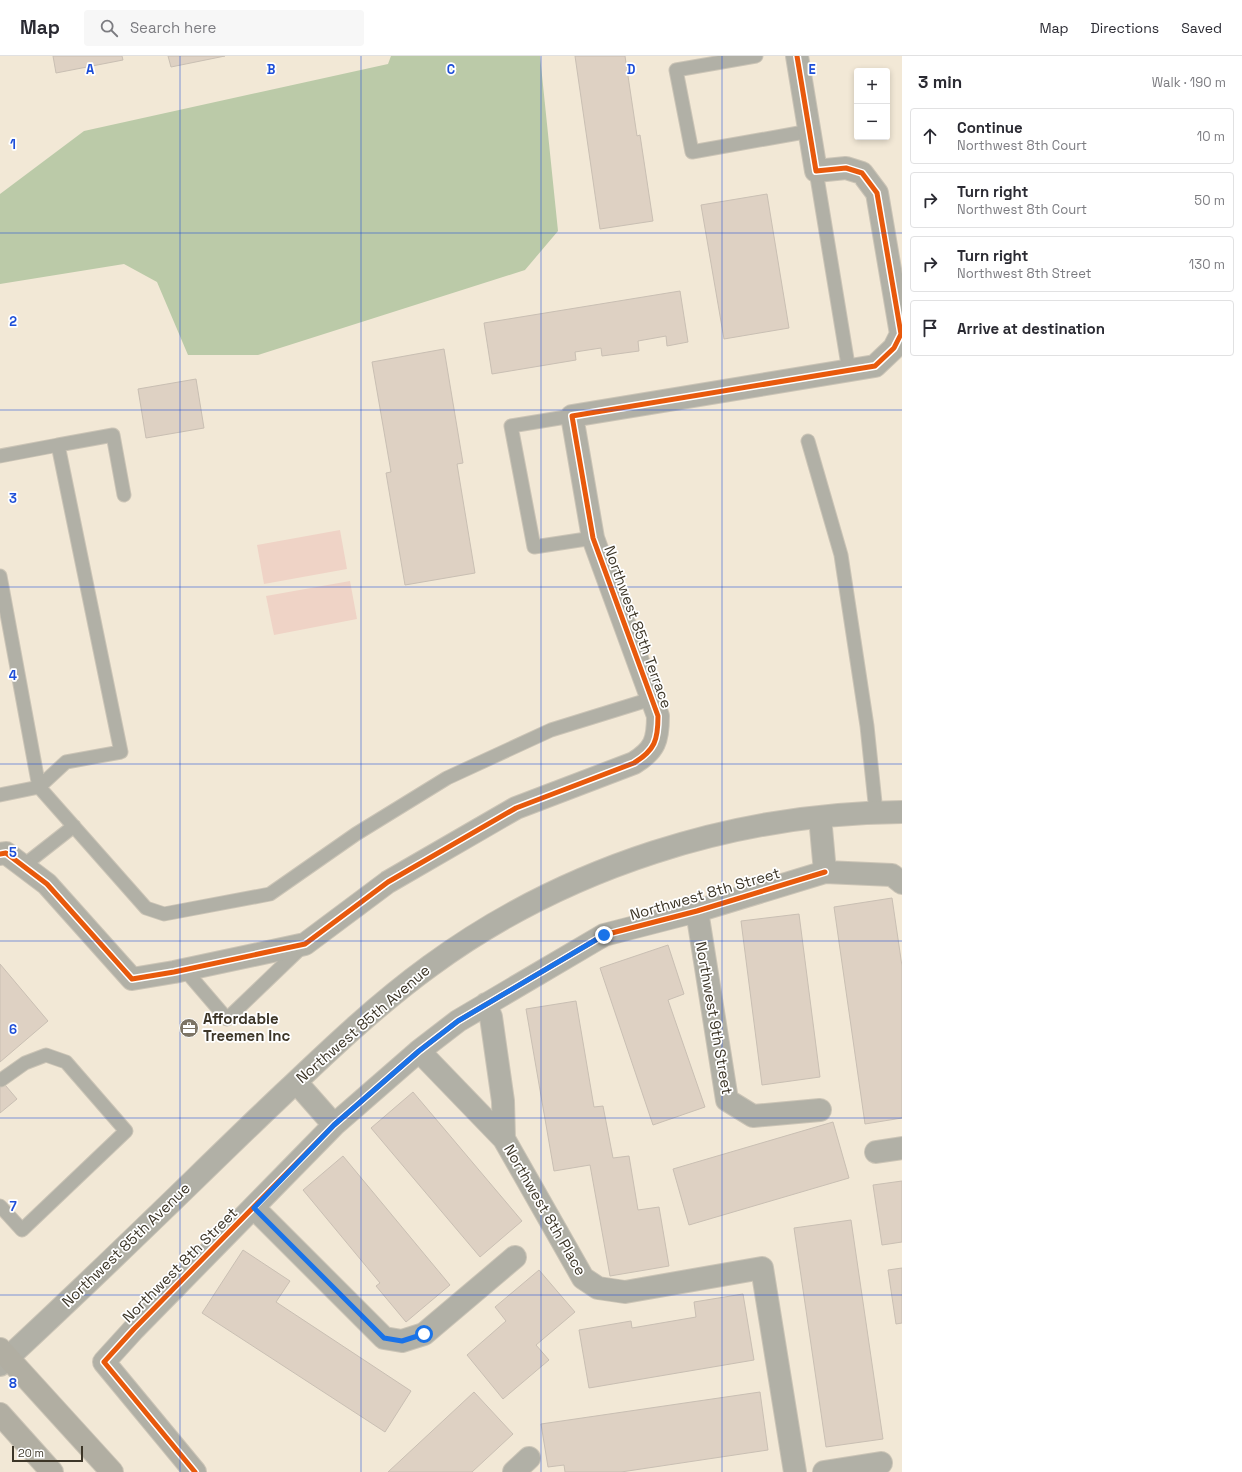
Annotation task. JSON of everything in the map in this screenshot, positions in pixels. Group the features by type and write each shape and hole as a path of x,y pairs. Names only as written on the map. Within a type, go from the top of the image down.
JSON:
{"street":[{"path":"572,416 875,366 894,348 901,334 877,193 862,173 846,168 816,170 798,56"},
{"name":"Northwest 85th Terrace","path":"0,854 6,853 47,884 132,979 185,970 306,944 388,882 516,808 634,764 648,755 658,735 658,716 594,538 572,416"},
{"name":"Northwest 85th Avenue","path":"3,1357 296,1082 384,1002 430,966 480,932 554,892 624,862 679,844 752,826 820,817 876,812 902,812"},
{"path":"820,817 825,872"},
{"name":"Northwest 8th Street","path":"195,1472 104,1362 134,1329 334,1125 419,1051 458,1021 604,935 696,911 825,872 892,875 902,883"},
{"name":"Northwest 9th Street","path":"696,911 727,1100 753,1116 820,1110"},
{"path":"486,1004 492,1018 504,1101 504,1139"},
{"name":"Northwest 8th Place","path":"419,1051 504,1139 583,1278 598,1288 625,1292 762,1268 795,1472"},
{"path":"296,1082 334,1125"},
{"path":"876,1152 902,1148"},
{"path":"254,1208 384,1338 402,1341 424,1334 515,1257"},
{"path":"3,1357 112,1472"},
{"path":"0,1414 52,1472"},
{"path":"824,1472 881,1463"}],"lane":[{"path":"756,56 676,70 692,152 810,131"},
{"path":"816,170 849,371"},
{"path":"572,416 510,426 534,547 594,538"},
{"path":"0,456 113,435 124,495"},
{"path":"808,441 840,555 867,726 876,812"},
{"path":"0,795 39,787 66,762 121,752 58,445"},
{"path":"0,576 39,787 146,908 164,914 270,894 356,834 448,778 551,730 651,699"},
{"path":"23,866 74,826"},
{"path":"185,970 227,1019 306,944"},
{"path":"0,1206 22,1230 126,1131 66,1062 46,1055 25,1063 1,1080"}],"shaded area":[{"path":"391,56 540,56 558,231 525,270 258,355 188,355 157,282 124,264 0,284 0,194 84,131 388,64"},
{"path":"340,530 347,569 264,584 257,545"},
{"path":"350,581 357,619 274,635 266,596"}],"building":[{"path":"53,56 122,56 123,60 56,73"},
{"path":"168,56 225,56 171,67"},
{"path":"575,56 625,56 637,136 640,135 653,221 600,229"},
{"path":"767,194 789,328 724,339 701,205"},
{"path":"680,291 688,342 667,346 666,336 638,341 639,351 602,356 601,348 575,352 576,360 492,374 484,323"},
{"path":"444,349 463,463 457,464 475,573 405,585 386,473 391,472 372,362"},
{"path":"196,379 204,428 146,438 138,389"},
{"path":"892,898 902,966 902,1118 865,1124 834,907"},
{"path":"799,914 820,1077 762,1085 741,921"},
{"path":"668,945 684,994 668,1000 705,1107 653,1125 600,968"},
{"path":"0,964 48,1021 0,1062"},
{"path":"576,1001 594,1107 603,1106 613,1158 629,1156 638,1210 659,1207 669,1266 610,1276 590,1165 554,1171 526,1009"},
{"path":"0,1079 17,1099 0,1113"},
{"path":"413,1092 522,1221 480,1257 371,1128"},
{"path":"833,1122 849,1178 689,1225 673,1169"},
{"path":"343,1156 450,1285 406,1322 376,1286 380,1283 303,1190"},
{"path":"902,1181 902,1242 882,1245 873,1185"},
{"path":"851,1220 883,1439 826,1447 794,1228"},
{"path":"243,1250 290,1281 276,1302 411,1391 385,1432 202,1313"},
{"path":"902,1268 902,1323 896,1324 888,1270"},
{"path":"539,1270 575,1312 536,1345 549,1360 503,1399 467,1355 506,1321 495,1307"},
{"path":"743,1294 754,1360 589,1388 579,1330 631,1321 632,1328 696,1317 694,1302"},
{"path":"474,1392 513,1434 472,1472 388,1472"},
{"path":"760,1392 768,1450 621,1472 565,1472 564,1465 548,1467 541,1424"}],"cycle path":[{"path":"0,854 6,853 47,884 132,979 174,972 305,944 388,882 516,808 634,763 647,754 656,738 658,716 593,538 572,416 875,366 894,348 901,334 877,193 862,173 846,168 816,171 797,56"},
{"path":"195,1472 104,1362 134,1329 334,1125 419,1051 458,1021 604,935 697,911 825,872"}],"place":[{"name":"Affordable Treemen Inc","path":"189,1028"}],"route":[{"path":"424,1334 402,1341 384,1338 254,1208 334,1125 419,1051 458,1021 604,935"}]}
